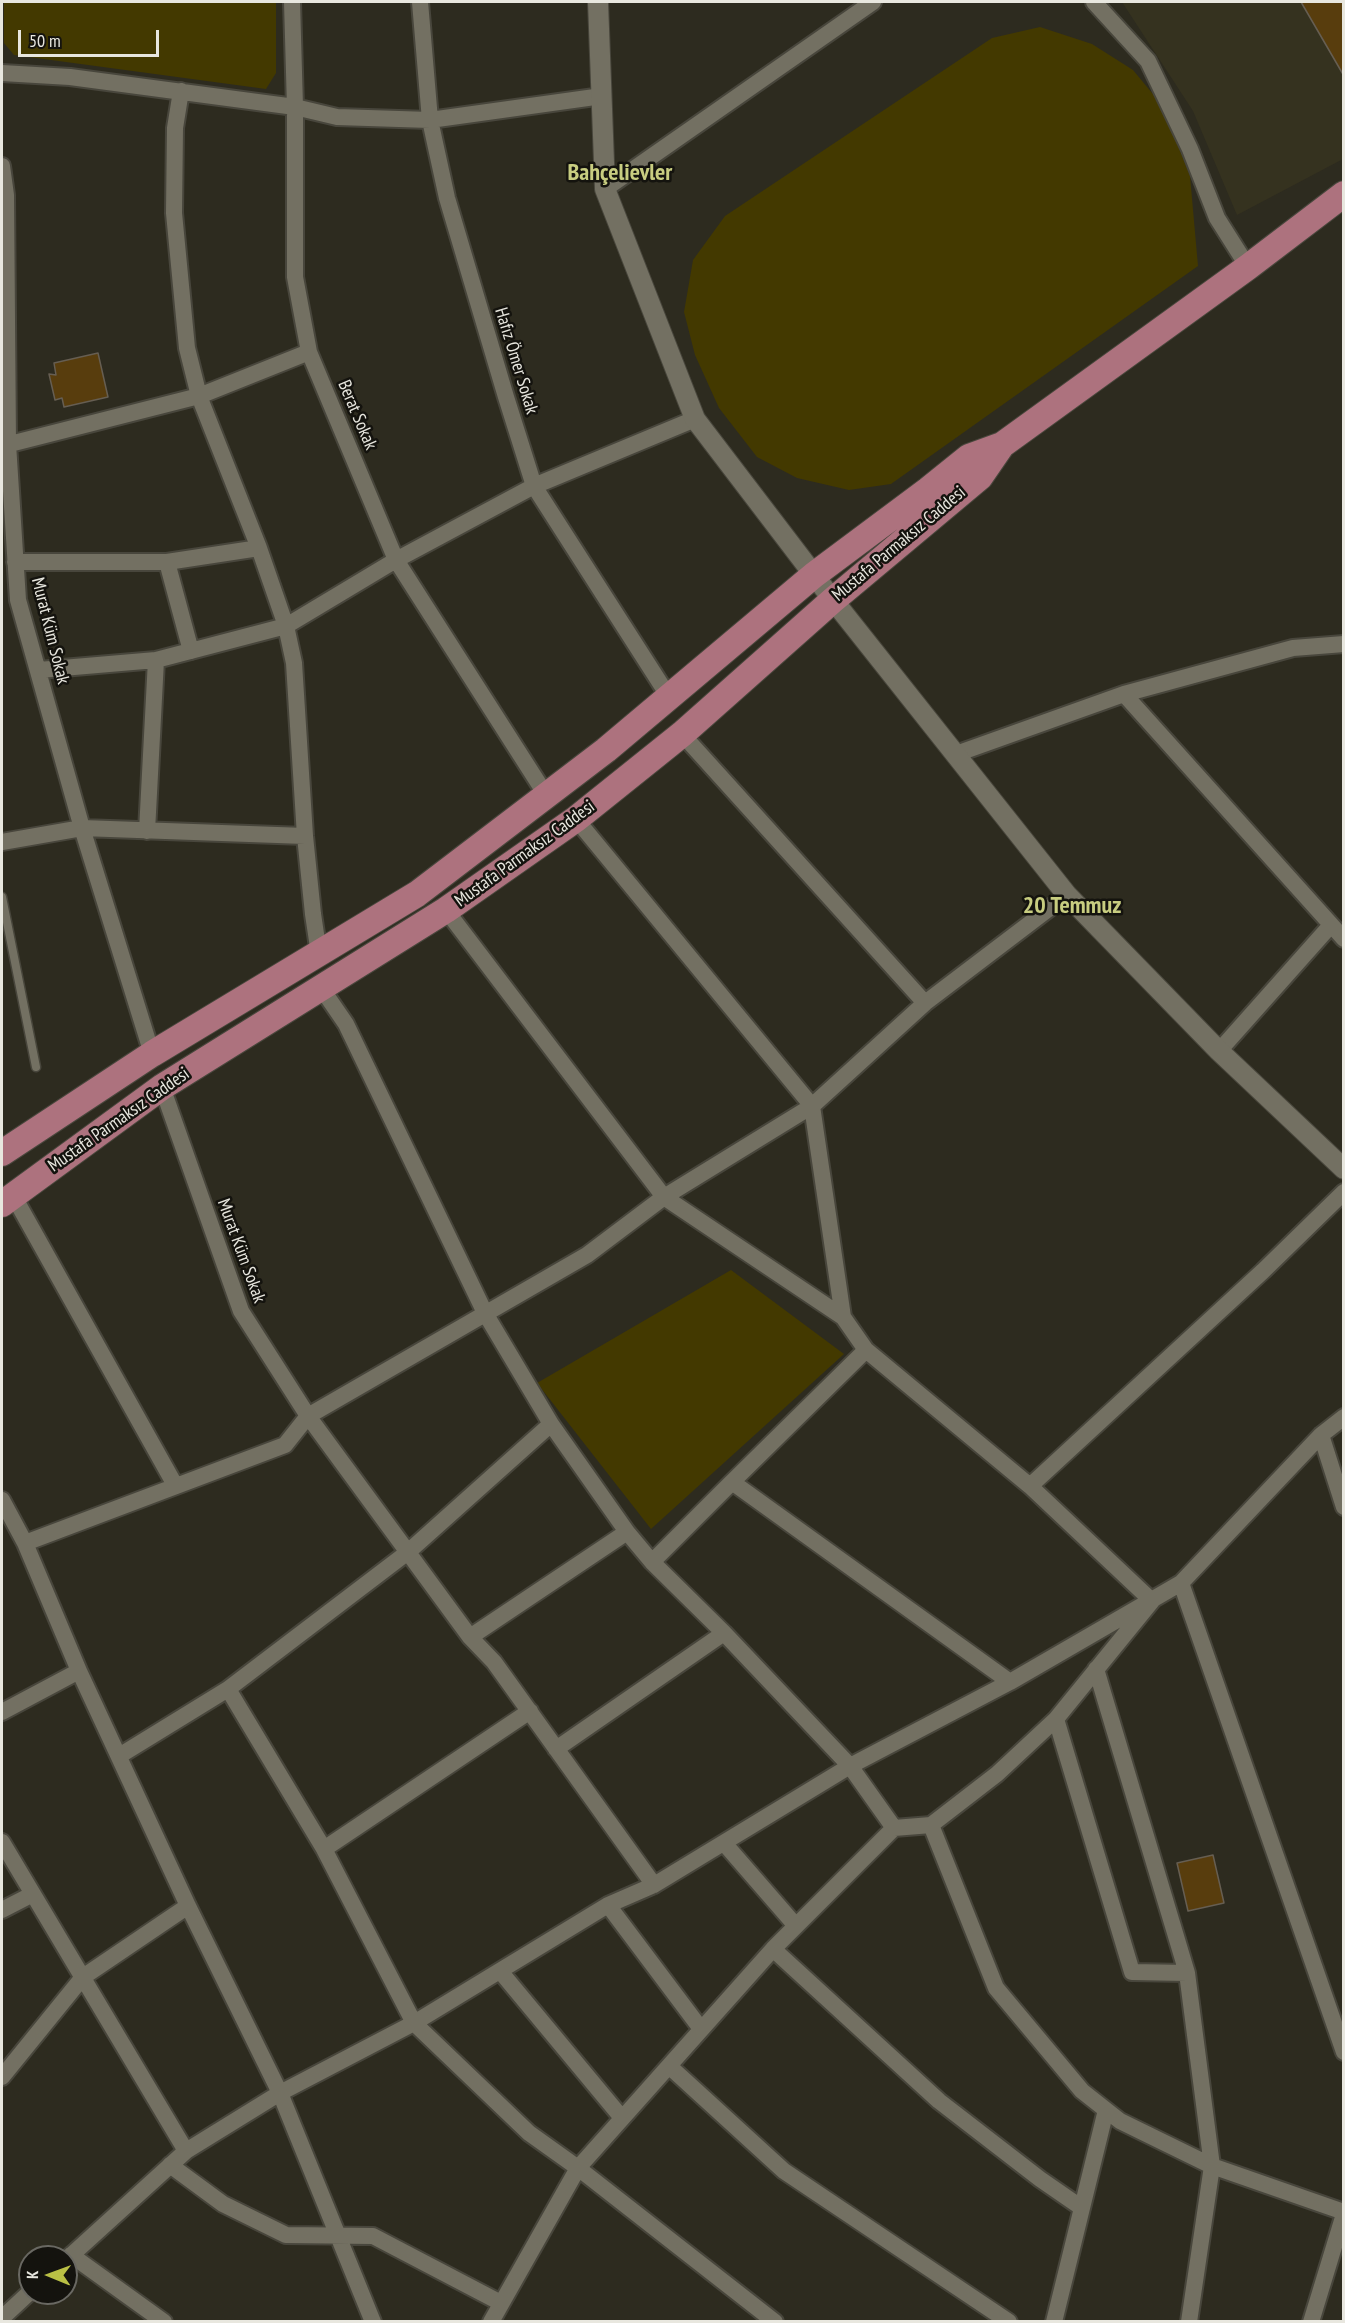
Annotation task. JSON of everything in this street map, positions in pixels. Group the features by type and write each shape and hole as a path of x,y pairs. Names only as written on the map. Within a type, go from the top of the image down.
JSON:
{"main road":[{"name":"Mustafa Parmaksız Caddesi","path":"2,1153 152,1054 417,894 606,750 814,574 969,457 1002,445 1248,267 1344,194"},
{"name":"Mustafa Parmaksız Caddesi","path":"7,1200 162,1087 446,910 576,819 682,734 833,600 980,477 1002,445"}],"street":[{"name":"Berat Sokak","path":"292,2 296,107 295,277 309,352 396,560 546,795"},
{"name":"Hafız Ömer Sokak","path":"420,2 430,120 447,198 534,486 669,697"},
{"path":"598,2 604,189 696,420 833,600 1067,895 1219,1051 1344,1169"},
{"path":"604,189 873,2"},
{"path":"1094,2 1148,61 1190,148 1217,218 1248,267"},
{"path":"2,74 70,77 296,107 337,117 430,120 602,96"},
{"path":"181,92 175,128 174,213 187,348 198,396 259,548 286,626 294,663 305,836 319,954"},
{"name":"Murat Küm Sokak","path":"2,166 6,195 5,445 15,562 10,600 39,670 81,828 152,1054"},
{"path":"5,445 198,396 309,352"},
{"path":"39,670 156,660 286,626 396,560 534,486 696,420"},
{"path":"15,562 167,562 259,548"},
{"path":"167,562 191,651"},
{"path":"956,754 1124,694 1293,648 1344,644"},
{"path":"147,831 156,660"},
{"path":"1124,694 1344,939"},
{"path":"682,734 925,1003"},
{"path":"576,819 812,1106 843,1317"},
{"path":"2,842 81,828 305,836"},
{"path":"25,1543 285,1445 308,1416 586,1255 664,1197 812,1106 925,1003 1067,895"},
{"path":"446,910 664,1197 843,1317 866,1350 1030,1486 1152,1600"},
{"path":"1219,1051 1331,925"},
{"path":"322,989 346,1024 485,1313 550,1424 627,1532 652,1562 724,1633 850,1766 894,1828"},
{"name":"Murat Küm Sokak","path":"162,1087 241,1311 308,1416 470,1637 494,1662 654,1886"},
{"path":"1030,1486 1263,1271 1344,1192"},
{"path":"7,1200 176,1485"},
{"path":"652,1562 866,1350"},
{"path":"78,2249 186,2151 280,2093 414,2023 608,1905 654,1886 850,1766 1010,1682 1181,1583 1321,1435 1344,1417"},
{"path":"119,1756 228,1689 408,1552 550,1424"},
{"path":"1321,1435 1344,1507"},
{"path":"732,1482 1010,1682"},
{"path":"2,1500 25,1543 79,1671 188,1906 280,2093 373,2322"},
{"path":"470,1637 627,1532"},
{"path":"1181,1583 1344,2052"},
{"path":"491,2322 578,2168 773,1949 894,1828 931,1825 998,1774 1056,1719 1152,1600"},
{"path":"556,1749 724,1633"},
{"path":"1096,1669 1187,1972 1212,2166 1189,2322"},
{"path":"2,1712 79,1671"},
{"path":"228,1689 324,1849 414,2023 529,2133 578,2168 775,2322"},
{"path":"324,1849 530,1711"},
{"path":"1056,1719 1132,1972 1187,1972"},
{"path":"931,1825 996,1988 1082,2091 1120,2121 1212,2166 1344,2213 1311,2322"},
{"path":"2,1842 186,2151"},
{"path":"724,1843 796,1926"},
{"path":"2,1910 33,1894"},
{"path":"608,1905 701,2030"},
{"path":"3,2071 83,1977 188,1906"},
{"path":"773,1949 939,2101 1040,2179 1082,2208"},
{"path":"500,1971 622,2118"},
{"path":"669,2066 783,2171 1009,2322"},
{"path":"1054,2322 1106,2110"},
{"path":"170,2166 223,2204 286,2235 373,2236 501,2303"},
{"path":"78,2263 164,2322"},
{"path":"2,2318 18,2303"}],"lane":[{"path":"2,897 36,1067"}],"shaded area":[{"path":"4,2 276,2 276,73 266,89 14,55 4,43"},
{"path":"1122,2 1343,2 1343,159 1237,215 1193,111"},
{"path":"1040,27 1092,44 1133,70 1162,105 1190,176 1198,266 891,484 849,490 797,478 757,457 719,408 695,355 684,312 693,260 725,216 992,38"},
{"path":"731,1270 844,1354 651,1529 537,1383"}],"building":[{"path":"1301,2 1344,2 1344,76"},
{"path":"98,353 108,397 64,407 62,398 55,400 49,374 56,375 54,363"},
{"path":"1213,1855 1224,1903 1188,1911 1177,1863"}],"district":[{"name":"Bahçelievler","path":"620,173"},
{"name":"20 Temmuz","path":"1072,906"}]}
